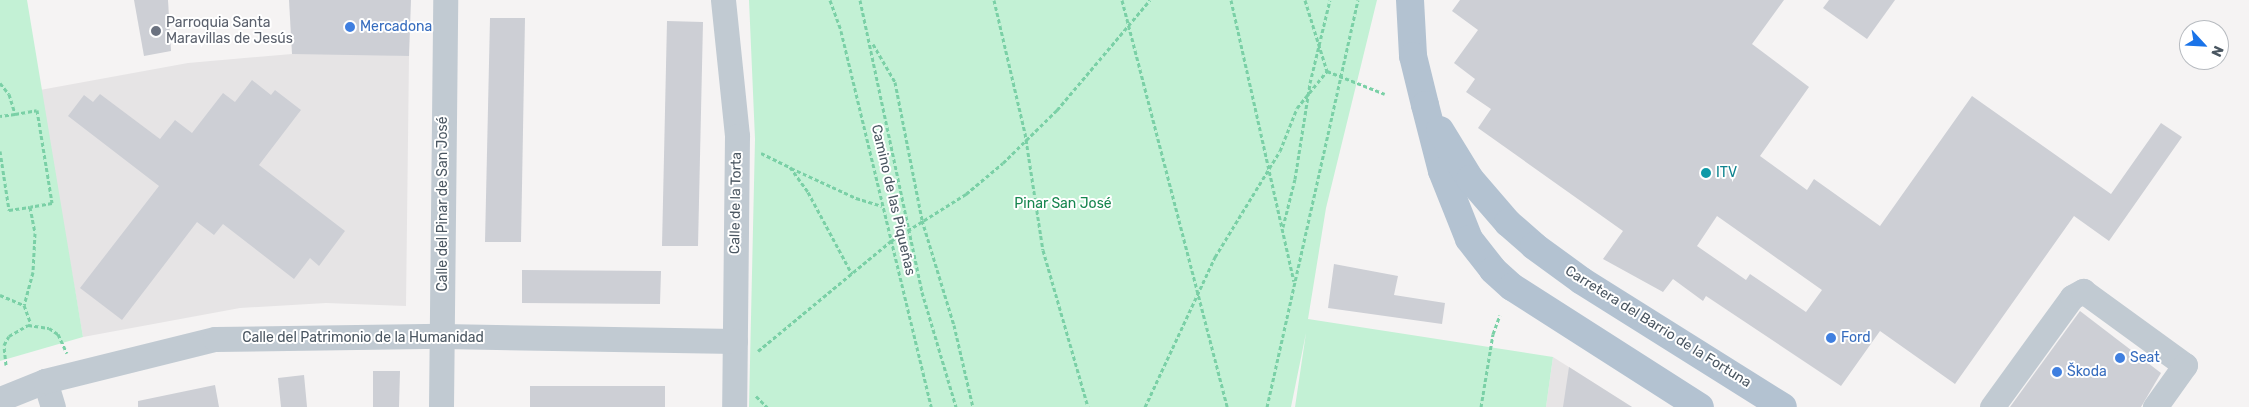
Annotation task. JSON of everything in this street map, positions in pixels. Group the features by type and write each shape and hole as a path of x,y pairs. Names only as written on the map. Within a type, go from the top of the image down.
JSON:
{"main road":[{"name":"Carretera del Barrio de la Fortuna","path":"1410,0 1413,56 1442,171 1466,231 1493,270 1512,287 1700,407"},
{"name":"Carretera del Barrio de la Fortuna","path":"1425,105 1470,178 1508,223 1534,246 1582,281 1783,407"},
{"name":"Carretera del Barrio de la Fortuna","path":"1493,270 1487,243 1493,234 1506,232 1534,246"}],"street":[{"name":"Calle del Pinar de San José","path":"441,407 445,0"},
{"name":"Calle de la Torta","path":"723,0 737,136 734,407"},
{"path":"1992,407 2072,297 2083,291 2185,365 2155,407"},
{"name":"Calle del Patrimonio de la Humanidad","path":"0,399 45,381 215,339 442,336 735,340"},
{"path":"45,381 53,407"}],"path":[{"name":"Camino de las Piqueñas","path":"830,0 841,31 931,407"},
{"name":"Camino de las Piqueñas","path":"860,0 871,42 922,292 956,407"},
{"path":"994,0 1026,142 1042,250 1088,407"},
{"path":"1122,0 1228,407"},
{"path":"758,351 891,241 923,223 966,194 1026,142 1150,0"},
{"path":"1231,0 1270,167 1294,284"},
{"path":"1305,0 1327,71 1385,94"},
{"path":"1283,229 1318,47 1330,0"},
{"path":"1267,407 1339,77 1358,0"},
{"path":"871,42 895,82 923,223 954,325 973,407"},
{"path":"1145,407 1214,257 1270,167 1297,108 1327,71"},
{"path":"0,83 9,94 15,114"},
{"path":"0,116 37,110 52,203 10,210 0,151"},
{"path":"761,153 856,198 882,206"},
{"path":"790,167 808,192 852,274"},
{"path":"30,207 34,233 33,272 24,305 31,325"},
{"path":"0,295 24,305"},
{"path":"1482,407 1493,334 1500,315"},
{"path":"6,364 4,345 9,336 18,329 31,325 49,328 58,334 67,353"},
{"path":"756,396 767,407"}],"shaded area":[{"path":"352,53 409,56 406,306 326,303 240,308 83,337 40,90 188,63 292,54"},
{"path":"1553,357 1632,407 1546,407"}],"green space":[{"path":"0,0 27,0 83,337 0,361"},
{"name":"Pinar San José","path":"749,0 1377,0 1326,208 1308,319 1553,357 1546,407 1295,407 1306,333 1291,407 749,407 755,139"}],"building":[{"path":"134,0 168,0 171,51 144,56"},
{"name":"Mercadona","path":"289,0 411,0 409,56 292,54"},
{"path":"1460,0 1784,0 1752,44 1809,87 1760,156 1807,190 1814,179 1880,226 1972,96 2111,194 2161,123 2182,137 2109,241 2074,216 1955,384 1880,331 1841,386 1706,296 1703,301 1673,279 1663,292 1603,259 1623,231 1478,128 1491,109 1466,92 1475,79 1454,63 1478,30 1452,11","holes":["1717,216 1822,290 1806,312 1750,274 1746,280 1697,246"]},
{"path":"1829,0 1895,0 1867,39 1823,8"},
{"path":"490,18 525,18 521,242 485,242"},
{"path":"667,21 703,22 698,246 662,246"},
{"path":"252,80 271,95 275,90 301,110 259,165 345,231 319,266 310,258 294,279 223,224 214,235 197,222 122,320 80,288 159,186 68,116 84,95 93,102 100,94 160,139 175,120 192,133 223,93 235,102"},
{"path":"1334,264 1398,276 1394,295 1445,303 1442,324 1328,308"},
{"path":"522,270 661,271 660,304 522,303"},
{"path":"2080,311 2161,373 2141,407 2010,407"},
{"path":"1569,367 1632,407 1563,407"},
{"path":"373,371 400,371 399,407 373,407"},
{"path":"304,375 307,407 281,407 278,378"},
{"path":"215,385 219,407 138,407 138,401"},
{"path":"530,386 665,386 665,407 530,407"}],"place":[{"name":"Mercadona","path":"350,27"},
{"name":"Parroquia Santa Maravillas de Jesús","path":"156,31"},
{"name":"ITV","path":"1706,173"},
{"name":"Ford","path":"1831,338"},
{"name":"Seat","path":"2120,358"},
{"name":"Škoda","path":"2057,372"}]}
